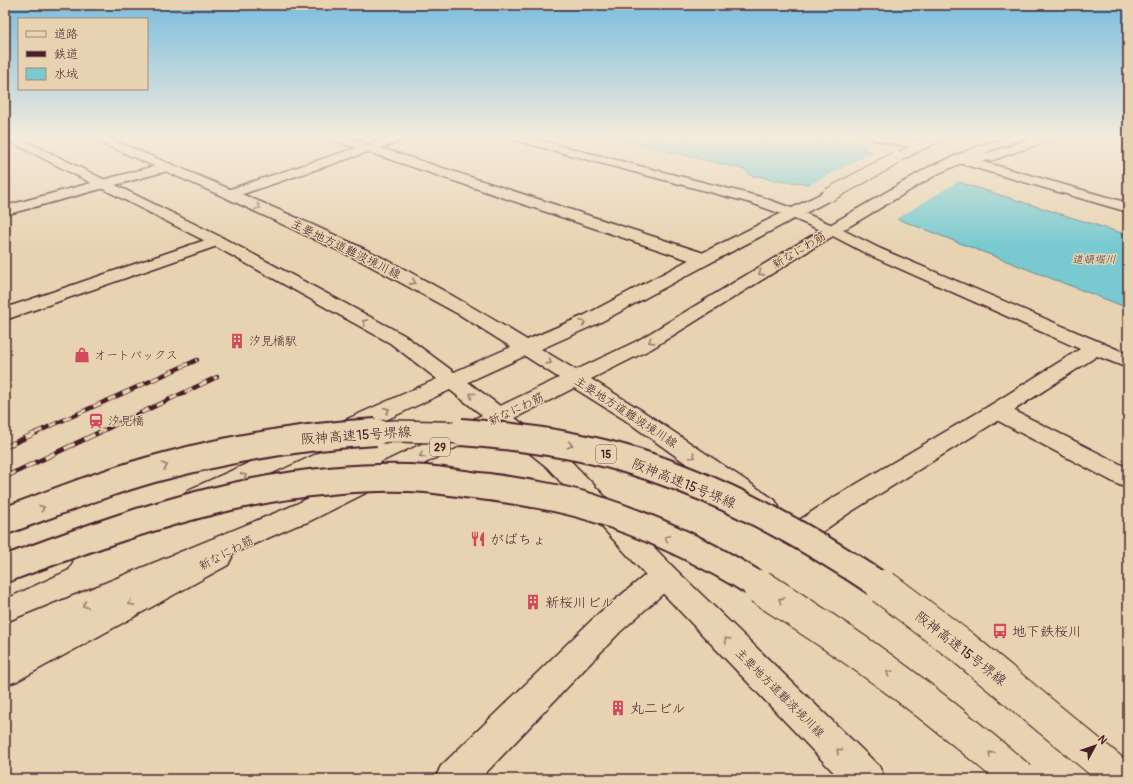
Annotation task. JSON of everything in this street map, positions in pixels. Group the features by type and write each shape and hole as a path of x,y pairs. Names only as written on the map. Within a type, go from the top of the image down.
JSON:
{"main road":[{"name":"主要地方道難波境川線","path":"81,173 217,241 397,339 500,417 556,461 664,576 866,779"},
{"path":"5,211 146,173"},
{"name":"主要地方道難波境川線","path":"179,173 369,258 467,311 633,415 802,532 963,660 1101,779"},
{"path":"229,194 295,173"},
{"path":"444,173 704,259"},
{"path":"651,173 756,200 795,214 832,230 875,252 1128,362"},
{"path":"5,586 381,412 592,319 704,259 795,214 870,173"},
{"name":"新なにわ筋","path":"5,670 314,507 644,345 832,230 930,173"},
{"path":"1006,173 1128,208"},
{"path":"5,314 217,241"},
{"path":"802,532 840,506 997,411 1095,348"},
{"path":"997,411 1128,479"},
{"name":"阪神高速15号堺線","path":"5,521 90,490 167,465 247,447 320,435 389,430 455,431 510,435 567,444 622,458 674,476 725,498 786,528 860,572 938,628 1122,779"},
{"path":"5,569 95,536 178,510 244,494 303,484 364,480 425,479 538,494 589,508 640,525 695,551 752,582 822,627 896,679 979,744 1020,779"},
{"path":"5,639 314,507"},
{"path":"454,779 609,623 664,576"}],"water":[{"name":"道頓堀川","path":"748,173 931,173 1128,235 1128,308 807,184 772,181 763,177 748,174"}],"pier":[{"path":"833,173 935,173 959,181 895,220 807,186"}],"railway":[{"path":"35,433 197,360"},
{"path":"98,433 217,377"},
{"path":"5,447 38,432"},
{"path":"5,477 100,432"}],"place":[{"name":"汐見橋駅","path":"237,341"},
{"name":"オートバックス","path":"82,355"},
{"name":"汐見橋","path":"96,421"},
{"name":"がばちょ","path":"478,539"},
{"name":"新桜川ビル","path":"533,602"},
{"name":"地下鉄桜川","path":"1000,631"},
{"name":"丸二ビル","path":"618,708"}]}
